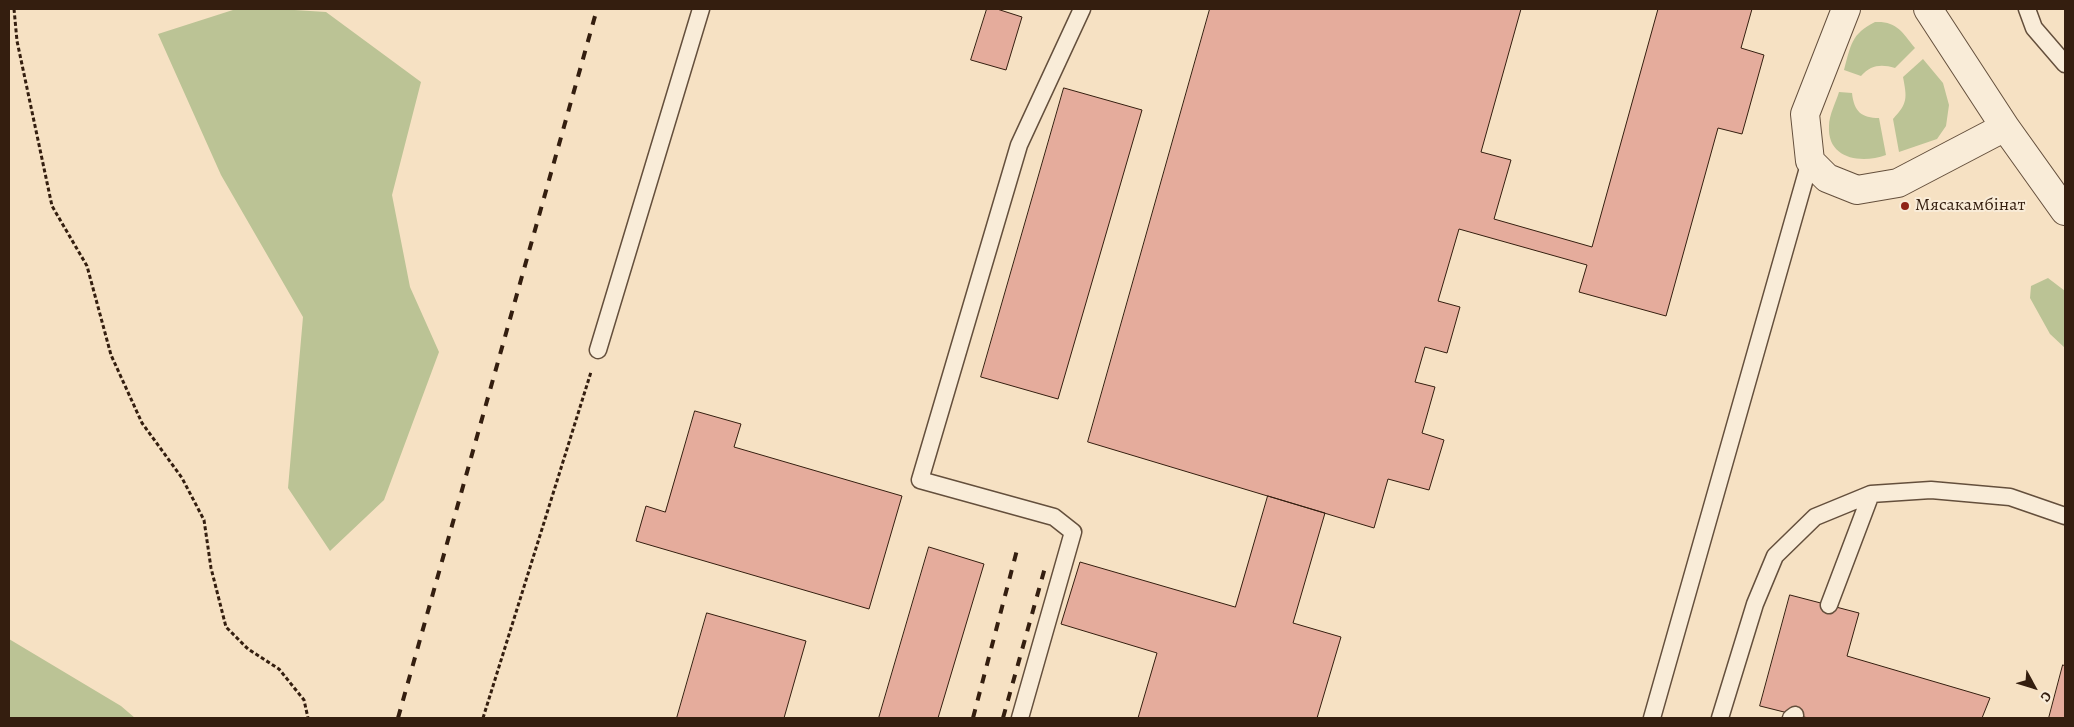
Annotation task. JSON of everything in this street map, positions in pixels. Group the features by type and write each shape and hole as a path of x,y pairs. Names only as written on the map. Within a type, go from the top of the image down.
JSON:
{"street":[{"path":"1846,9 1805,114 1810,161 1827,178 1857,190 1898,183 2005,127"},
{"path":"1928,9 2005,127 2065,210"}],"lane":[{"path":"598,350 701,9"},
{"path":"1020,718 1073,532 1054,517 920,480 1019,145 1082,9"},
{"path":"2027,9 2034,28 2065,64"},
{"path":"1652,718 1810,161"},
{"path":"1720,718 1754,604 1775,556 1815,517 1871,494 1931,490 2010,497 2065,516"},
{"path":"1829,605 1871,494"}],"path":[{"path":"14,9 17,41 52,206 87,266 111,355 142,423 182,478 204,520 211,568 226,627 248,649 279,669 304,700 308,718"},
{"path":"483,718 598,350"}],"green space":[{"path":"236,9 326,12 421,82 392,195 410,287 439,352 384,500 330,551 288,488 303,317 221,175 158,34"},
{"path":"1875,22 1889,23 1894,26 1902,32 1915,48 1895,68 1876,66 1861,76 1844,70 1856,36 1867,26"},
{"path":"1923,59 1943,83 1949,105 1946,126 1937,139 1899,152 1893,119 1905,100 1903,77"},
{"path":"1839,92 1852,93 1855,105 1860,113 1868,117 1879,118 1886,155 1866,159 1856,158 1847,156 1834,146 1830,137 1829,122"},
{"path":"2048,278 2065,291 2065,348 2050,334 2030,298 2031,286"},
{"path":"9,639 121,706 135,718 9,718"}],"building":[{"path":"987,9 997,9 1022,17 1006,70 971,60"},
{"path":"1210,9 1521,9 1481,152 1511,160 1494,219 1592,247 1658,9 1752,9 1741,48 1764,55 1742,134 1718,128 1666,316 1579,292 1587,265 1459,229 1438,301 1460,307 1447,353 1425,347 1415,382 1435,387 1422,433 1444,440 1429,490 1388,479 1374,528 1088,442"},
{"path":"1064,88 1142,110 1058,399 981,377"},
{"path":"695,411 741,424 734,447 902,496 869,609 636,541 646,506 665,512"},
{"path":"1268,496 1325,513 1293,623 1341,637 1317,718 1138,718 1157,653 1061,624 1080,562 1235,607"},
{"path":"929,547 984,564 938,718 879,718"},
{"path":"1790,595 1859,613 1847,656 1990,698 1982,718 1808,718 1760,706"},
{"path":"707,613 806,641 784,718 677,718"},
{"path":"2063,665 2065,666 2065,718 2049,718"}],"railway":[{"path":"398,718 597,9"},
{"path":"973,718 1017,550"},
{"path":"1003,718 1046,564"}],"place":[{"name":"Мясакамбінат","path":"1905,206"}]}
